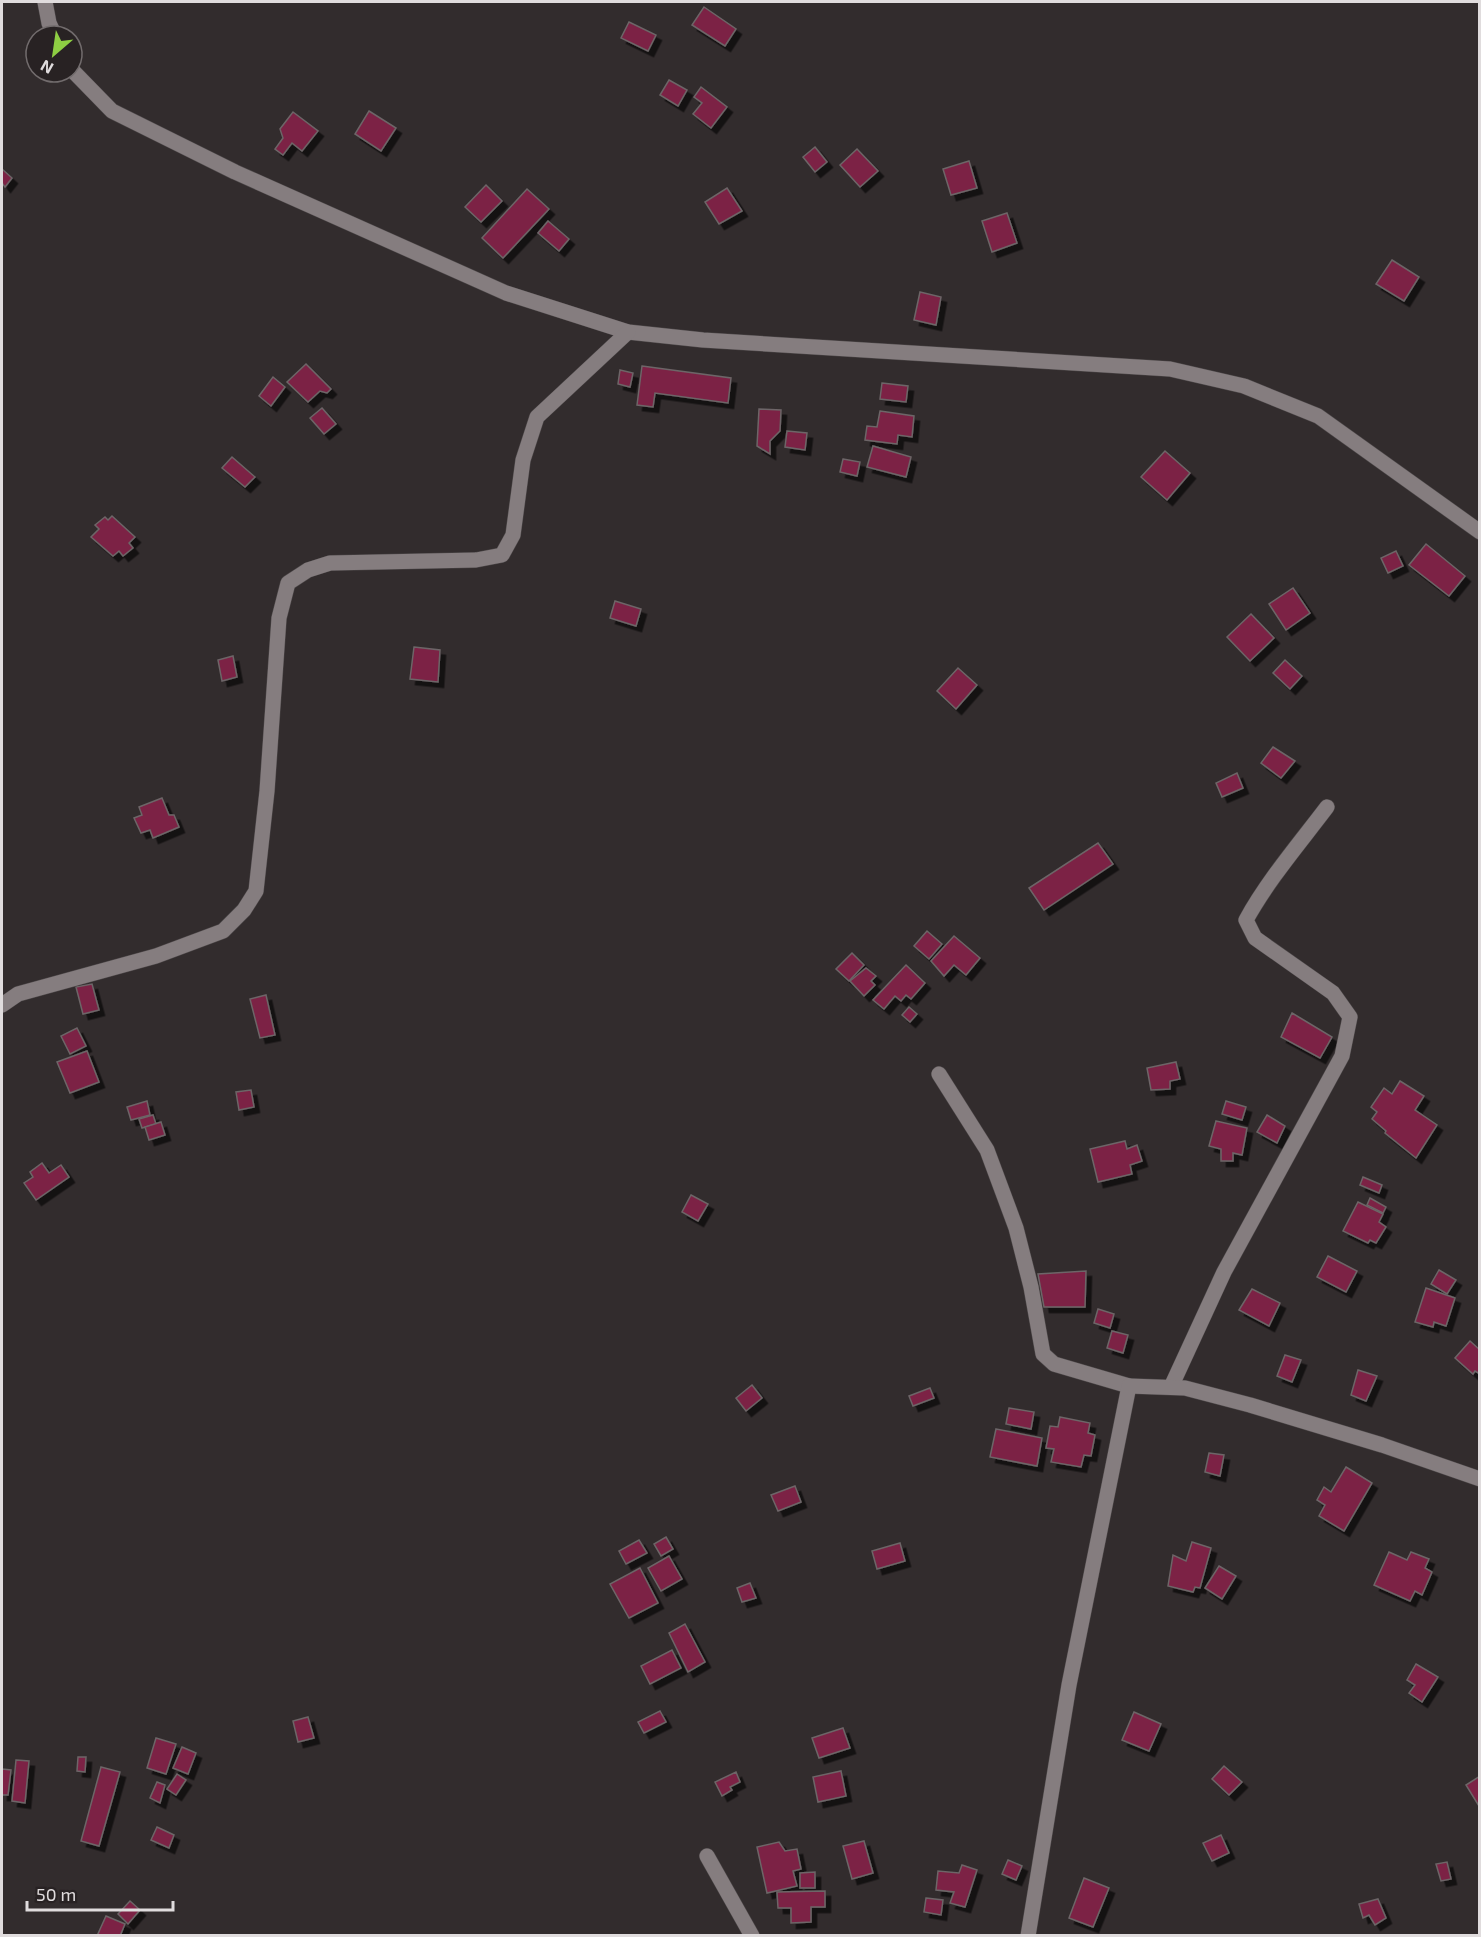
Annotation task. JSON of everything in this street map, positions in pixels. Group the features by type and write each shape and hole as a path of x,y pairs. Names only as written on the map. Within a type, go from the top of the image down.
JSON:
{"street":[{"path":"45,2 49,24"},
{"path":"84,82 112,111 235,172 506,294 628,332 704,340 1170,369 1244,386 1318,416 1479,532"},
{"path":"2,1005 18,994 156,956 223,931 244,910 256,891 267,791 279,618 288,583 308,570 330,563 466,560 502,555 513,535 522,460 537,417 628,332"},
{"path":"1171,1387 1224,1272 1342,1056 1350,1017 1333,993 1255,938 1246,920 1255,903 1327,807"},
{"path":"939,1074 987,1150 1016,1228 1031,1287 1043,1354 1053,1364 1129,1386 1185,1388 1250,1405 1382,1445 1479,1479"},
{"path":"1028,1935 1069,1685 1129,1386"},
{"path":"707,1856 752,1935"}],"building":[{"path":"704,7 736,29 725,46 692,25"},
{"path":"629,22 656,35 648,51 621,38"},
{"path":"669,80 687,90 678,106 660,95"},
{"path":"701,87 727,107 711,128 693,114 702,103 694,97"},
{"path":"369,111 396,128 381,151 355,134"},
{"path":"293,112 318,131 302,151 292,143 283,155 275,149 283,138 280,129"},
{"path":"815,147 827,162 815,172 803,157"},
{"path":"857,149 878,171 860,187 840,165"},
{"path":"969,161 977,188 951,195 943,169"},
{"path":"2,169 12,178 5,187 2,183"},
{"path":"486,185 502,201 481,222 465,207"},
{"path":"727,188 742,211 719,224 705,202"},
{"path":"527,189 549,209 503,258 482,238"},
{"path":"1007,213 1017,243 992,252 982,221"},
{"path":"548,221 569,239 559,251 538,233"},
{"path":"1392,260 1419,277 1404,301 1376,284"},
{"path":"920,292 941,297 936,325 914,320"},
{"path":"306,364 331,389 327,393 320,391 308,402 287,382"},
{"path":"642,366 731,378 728,403 655,393 653,407 637,405"},
{"path":"620,370 633,373 630,387 618,384"},
{"path":"273,377 285,387 271,406 259,396"},
{"path":"882,383 908,386 906,402 880,399"},
{"path":"322,408 336,424 324,434 310,418"},
{"path":"759,409 781,410 780,431 770,441 770,454 757,446"},
{"path":"880,411 914,416 912,437 898,435 897,444 865,440 867,426 877,427"},
{"path":"787,431 807,433 805,450 785,447"},
{"path":"873,446 911,457 906,477 867,467"},
{"path":"1165,451 1190,473 1167,500 1141,477"},
{"path":"232,457 255,477 245,487 222,468"},
{"path":"843,459 860,462 857,476 840,472"},
{"path":"112,516 135,537 129,543 133,548 123,556 119,551 113,556 91,537 99,529 95,525 105,517 108,520"},
{"path":"1426,544 1465,576 1449,596 1409,565"},
{"path":"1396,551 1403,566 1388,573 1381,558"},
{"path":"1293,588 1310,613 1286,630 1269,604"},
{"path":"615,601 641,609 636,626 610,618"},
{"path":"1251,614 1274,638 1250,661 1227,637"},
{"path":"414,647 440,650 438,682 410,679"},
{"path":"233,656 237,677 222,681 218,660"},
{"path":"1285,660 1302,676 1290,689 1273,673"},
{"path":"958,668 977,685 956,709 937,691"},
{"path":"1273,747 1295,761 1281,778 1261,763"},
{"path":"1237,773 1243,788 1222,797 1216,783"},
{"path":"162,798 169,815 174,815 179,827 153,838 150,830 141,833 134,818 142,815 139,807"},
{"path":"1098,843 1113,864 1044,910 1029,888"},
{"path":"927,931 942,944 929,959 914,946"},
{"path":"954,936 980,958 966,975 954,965 944,976 931,961"},
{"path":"852,953 864,965 849,981 836,969"},
{"path":"906,965 925,983 911,999 906,995 901,1001 895,996 884,1009 873,1000"},
{"path":"866,968 876,976 871,981 875,985 864,996 850,981"},
{"path":"92,984 99,1010 83,1014 76,987"},
{"path":"266,995 275,1035 260,1038 250,999"},
{"path":"909,1007 917,1014 910,1022 902,1015"},
{"path":"1292,1013 1332,1037 1320,1058 1281,1037"},
{"path":"77,1028 86,1046 70,1054 61,1036"},
{"path":"87,1051 99,1082 70,1093 57,1062"},
{"path":"1176,1062 1180,1079 1170,1081 1170,1089 1151,1090 1147,1068"},
{"path":"1400,1081 1424,1096 1415,1110 1437,1125 1416,1158 1385,1133 1386,1131 1372,1119 1377,1112 1371,1107 1384,1088 1392,1094"},
{"path":"251,1090 254,1107 239,1110 236,1092"},
{"path":"147,1101 150,1115 131,1120 127,1107"},
{"path":"1226,1101 1246,1107 1242,1120 1222,1114"},
{"path":"153,1115 156,1124 142,1128 139,1119"},
{"path":"1267,1115 1285,1126 1277,1143 1257,1132"},
{"path":"1216,1121 1247,1128 1242,1155 1233,1153 1233,1161 1221,1161 1221,1149 1209,1146"},
{"path":"161,1122 165,1135 149,1140 145,1127"},
{"path":"1125,1141 1127,1149 1137,1145 1142,1161 1130,1165 1132,1174 1098,1182 1090,1149"},
{"path":"42,1163 49,1173 61,1165 69,1177 36,1200 24,1183 33,1177 30,1172"},
{"path":"1363,1177 1382,1185 1379,1193 1360,1185"},
{"path":"691,1195 708,1204 698,1221 682,1212"},
{"path":"1370,1198 1386,1207 1383,1213 1367,1205"},
{"path":"1358,1202 1383,1214 1379,1222 1386,1227 1376,1243 1370,1240 1368,1243 1343,1231"},
{"path":"1328,1256 1357,1271 1346,1292 1317,1277"},
{"path":"1439,1270 1456,1280 1447,1294 1431,1284"},
{"path":"1086,1271 1085,1307 1044,1307 1038,1274"},
{"path":"1426,1288 1455,1298 1446,1326 1434,1322 1433,1327 1415,1322"},
{"path":"1252,1289 1280,1303 1269,1326 1239,1310"},
{"path":"1098,1309 1114,1314 1110,1328 1094,1323"},
{"path":"1112,1331 1128,1335 1123,1353 1107,1348"},
{"path":"1470,1341 1480,1350 1480,1374 1475,1371 1473,1374 1455,1358"},
{"path":"1285,1355 1301,1360 1292,1382 1277,1376"},
{"path":"1358,1370 1377,1376 1366,1401 1351,1395"},
{"path":"752,1385 762,1398 746,1411 736,1398"},
{"path":"930,1388 934,1398 913,1406 909,1396"},
{"path":"1009,1408 1034,1412 1031,1429 1006,1424"},
{"path":"1060,1417 1090,1423 1088,1433 1095,1435 1091,1456 1084,1455 1081,1467 1051,1462 1054,1449 1046,1448 1050,1426 1058,1427"},
{"path":"996,1429 1042,1438 1037,1466 990,1457"},
{"path":"1209,1453 1224,1455 1220,1476 1205,1472"},
{"path":"1346,1467 1372,1483 1344,1531 1319,1516 1325,1505 1317,1500 1324,1487 1331,1492"},
{"path":"795,1486 801,1502 778,1511 771,1495"},
{"path":"666,1537 673,1549 661,1556 654,1544"},
{"path":"639,1540 647,1553 626,1564 619,1551"},
{"path":"1192,1542 1211,1548 1200,1588 1195,1587 1193,1592 1168,1586 1173,1555 1186,1561"},
{"path":"900,1543 905,1561 877,1569 872,1551"},
{"path":"1389,1552 1407,1560 1411,1552 1429,1559 1425,1568 1432,1572 1422,1595 1415,1591 1410,1601 1374,1585"},
{"path":"669,1556 682,1579 661,1591 648,1568"},
{"path":"1219,1566 1236,1576 1222,1599 1205,1588"},
{"path":"640,1568 658,1603 629,1618 610,1584"},
{"path":"750,1583 756,1598 742,1602 737,1588"},
{"path":"685,1624 705,1662 688,1672 669,1633"},
{"path":"672,1650 681,1668 650,1684 641,1666"},
{"path":"1416,1664 1438,1677 1422,1702 1409,1693 1415,1685 1407,1680"},
{"path":"660,1711 666,1722 644,1733 638,1722"},
{"path":"1134,1712 1161,1724 1149,1751 1122,1740"},
{"path":"308,1717 314,1738 298,1742 293,1721"},
{"path":"843,1728 850,1748 819,1758 812,1738"},
{"path":"156,1738 176,1744 166,1774 147,1768"},
{"path":"182,1747 196,1753 188,1774 173,1768"},
{"path":"78,1757 86,1757 85,1772 77,1771"},
{"path":"16,1760 29,1761 25,1803 12,1801"},
{"path":"1224,1766 1242,1782 1229,1795 1212,1779"},
{"path":"101,1767 120,1772 99,1846 81,1841"},
{"path":"2,1769 11,1770 8,1795 2,1795"},
{"path":"841,1771 846,1796 818,1802 813,1777"},
{"path":"736,1772 740,1782 730,1787 732,1790 722,1796 715,1782"},
{"path":"177,1774 186,1780 176,1795 167,1789"},
{"path":"1480,1776 1480,1805 1479,1806 1466,1785"},
{"path":"157,1782 165,1785 160,1803 150,1798"},
{"path":"157,1827 174,1835 169,1848 151,1840"},
{"path":"1221,1835 1229,1853 1212,1861 1203,1843"},
{"path":"864,1841 873,1873 852,1879 843,1846"},
{"path":"779,1842 785,1851 797,1849 801,1869 793,1871 797,1886 767,1893 757,1847"},
{"path":"1008,1860 1022,1866 1016,1880 1002,1874"},
{"path":"1447,1862 1451,1879 1441,1881 1436,1864"},
{"path":"962,1865 977,1870 965,1907 950,1903 954,1892 936,1890 938,1871 959,1873"},
{"path":"815,1872 815,1888 800,1888 800,1873"},
{"path":"1084,1878 1109,1888 1093,1927 1069,1918"},
{"path":"825,1891 825,1907 811,1907 811,1922 791,1923 791,1908 778,1908 777,1892"},
{"path":"926,1898 943,1900 941,1915 924,1912"},
{"path":"1378,1899 1386,1918 1375,1925 1369,1915 1363,1918 1359,1904"},
{"path":"130,1901 140,1910 128,1924 118,1914"},
{"path":"106,1916 125,1924 120,1936 97,1936"}]}
